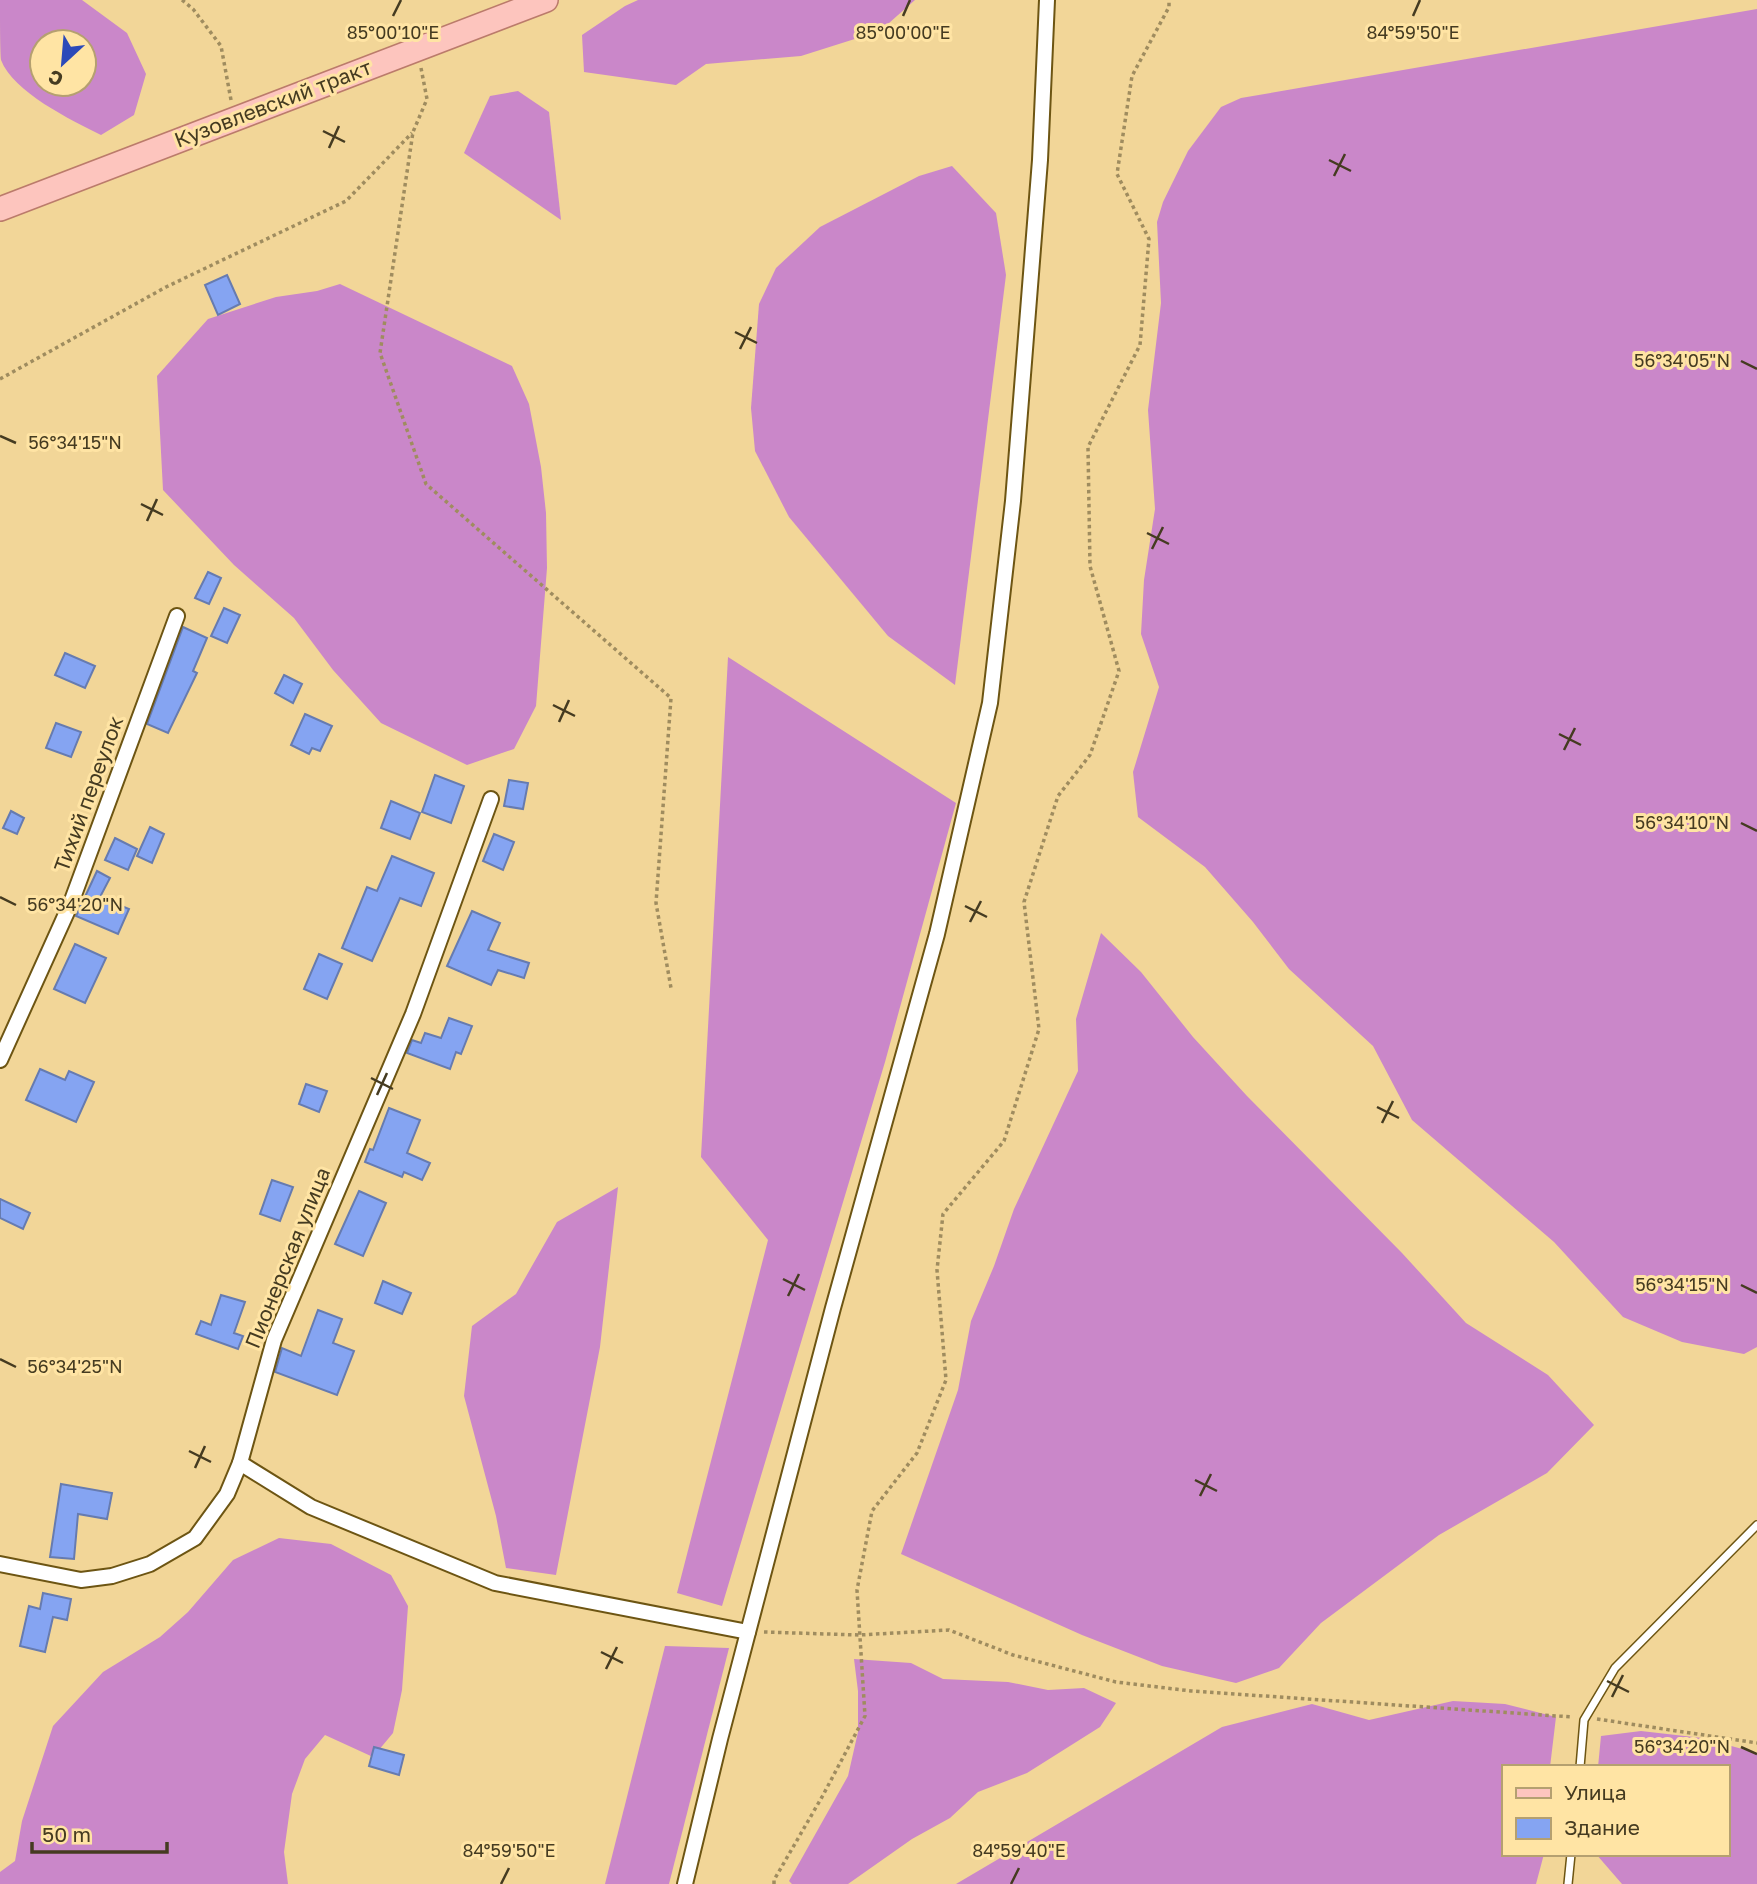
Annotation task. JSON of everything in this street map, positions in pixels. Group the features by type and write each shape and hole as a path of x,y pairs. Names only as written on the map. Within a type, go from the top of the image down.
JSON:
{"main road":[{"name":"Кузовлевский тракт","path":"0,209 546,0"}],"street":[{"path":"685,1884 833,1308 937,934 990,703 1013,501 1038,188 1047,0"},
{"name":"Тихий переулок","path":"0,1060 71,903 177,617"},
{"name":"Пионерская улица","path":"0,1564 81,1580 112,1576 150,1564 195,1538 227,1494 240,1463 274,1340 414,1014 491,799"},
{"path":"240,1463 311,1507 495,1583 748,1632"}],"lane":[{"path":"1580,1765 1586,1718 1615,1668 1757,1525"},
{"path":"1567,1884 1571,1856"}],"path":[{"path":"182,0 193,9 221,46 234,119"},
{"path":"774,1884 865,1716 857,1590 872,1511 917,1453 946,1381 937,1270 943,1213 1004,1141 1039,1029 1024,902 1058,796 1090,755 1119,671 1090,566 1088,447 1140,345 1149,239 1117,174 1132,76 1169,7 1170,0"},
{"path":"418,49 427,99 413,132 380,353 426,484 671,698 656,902 671,988"},
{"path":"0,379 166,287 346,201 413,132"},
{"path":"748,1632 859,1635 949,1630 1013,1656 1116,1682 1358,1704 1618,1720 1757,1743"}],"shaded area":[{"path":"0,0 82,0 127,33 146,74 134,115 101,135 36,98 98,98 98,28 28,28 28,92 17,83 1,60"},
{"path":"638,0 915,0 880,31 801,56 706,64 676,85 584,72 582,35"},
{"path":"1757,9 1757,1347 1744,1354 1682,1342 1623,1317 1554,1242 1412,1120 1373,1046 1289,969 1205,867 1138,817 1133,772 1159,687 1141,634 1144,580 1155,509 1148,410 1161,303 1157,222 1163,202 1188,151 1221,107 1241,98"},
{"path":"518,91 549,112 561,220 464,153 490,96"},
{"path":"952,166 996,213 1006,275 955,685 888,636 789,517 755,451 751,408 759,304 776,268 820,227 919,176"},
{"path":"340,284 512,366 529,404 541,467 546,513 547,568 536,706 514,749 467,765 381,723 333,670 294,618 234,565 163,490 157,376 208,319 276,297 317,291"},
{"path":"728,657 956,803 885,1062 722,1606 677,1593 768,1240 701,1157"},
{"path":"1101,933 1141,972 1193,1037 1247,1096 1402,1253 1466,1323 1548,1375 1594,1425 1547,1473 1439,1535 1321,1623 1279,1668 1236,1683 1162,1666 1082,1635 901,1554 958,1390 971,1321 1014,1209 1078,1071 1076,1019"},
{"path":"618,1187 600,1347 556,1575 506,1568 496,1516 464,1396 472,1326 516,1294 557,1222"},
{"path":"279,1538 331,1544 391,1575 408,1606 402,1690 393,1733 373,1757 325,1735 305,1759 292,1794 284,1852 288,1884 0,1884 0,1872 15,1861 22,1821 53,1726 103,1672 160,1637 188,1612 233,1560"},
{"path":"665,1646 729,1648 669,1884 605,1884"},
{"path":"854,1659 911,1663 943,1679 1008,1682 1048,1690 1084,1688 1116,1703 1100,1727 1027,1773 978,1792 950,1818 912,1839 848,1884 792,1884 789,1881 848,1776 858,1732 858,1691"},
{"path":"1453,1701 1505,1704 1556,1717 1550,1765 1502,1765 1502,1856 1543,1856 1536,1884 956,1884 1222,1727 1312,1704 1369,1720"},
{"path":"1641,1731 1702,1738 1757,1753 1757,1884 1622,1884 1598,1856 1729,1856 1729,1765 1598,1765 1601,1736"}],"building":[{"path":"227,275 240,304 218,315 205,285"},
{"path":"208,572 221,578 209,604 195,598"},
{"path":"224,608 240,615 227,643 211,636"},
{"path":"183,627 207,638 193,671 197,673 168,733 147,724"},
{"path":"65,653 95,666 85,688 55,675"},
{"path":"284,675 302,684 293,703 275,693"},
{"path":"305,714 332,726 320,751 312,748 309,754 291,745"},
{"path":"56,723 81,732 71,757 46,748"},
{"path":"435,775 464,786 451,823 422,812"},
{"path":"509,780 528,783 523,809 504,806"},
{"path":"391,801 420,813 410,839 381,828"},
{"path":"11,811 24,818 17,834 3,828"},
{"path":"150,827 164,834 152,863 137,856"},
{"path":"494,834 514,842 503,870 483,861"},
{"path":"115,838 137,849 128,870 105,860"},
{"path":"392,856 434,873 421,906 400,898 372,961 342,948 367,887 377,891"},
{"path":"97,871 110,878 100,897 129,909 118,934 76,916"},
{"path":"472,911 500,923 488,950 529,963 524,978 498,970 491,985 447,966"},
{"path":"75,944 106,958 85,1003 54,989"},
{"path":"319,954 342,964 327,999 304,989"},
{"path":"449,1018 472,1026 461,1054 456,1052 450,1069 407,1053 412,1040 421,1043 425,1033 441,1038"},
{"path":"40,1069 65,1080 69,1071 94,1082 76,1122 26,1100"},
{"path":"306,1084 327,1091 319,1112 299,1104"},
{"path":"389,1108 420,1120 407,1153 430,1163 422,1180 404,1172 402,1177 365,1162 370,1149 373,1150"},
{"path":"272,1180 293,1187 280,1221 260,1214"},
{"path":"359,1191 386,1203 363,1256 335,1244"},
{"path":"0,1199 30,1213 23,1229 0,1218"},
{"path":"383,1281 411,1293 402,1314 375,1303"},
{"path":"221,1295 245,1302 234,1333 243,1336 238,1349 196,1334 201,1321 211,1325"},
{"path":"318,1310 342,1319 333,1343 354,1351 337,1395 275,1372 282,1348 301,1356"},
{"path":"61,1484 112,1493 107,1519 78,1514 74,1559 50,1557"},
{"path":"43,1593 71,1599 67,1620 53,1617 45,1652 20,1646 29,1606 40,1609"},
{"path":"374,1747 404,1755 399,1775 369,1766"}]}
